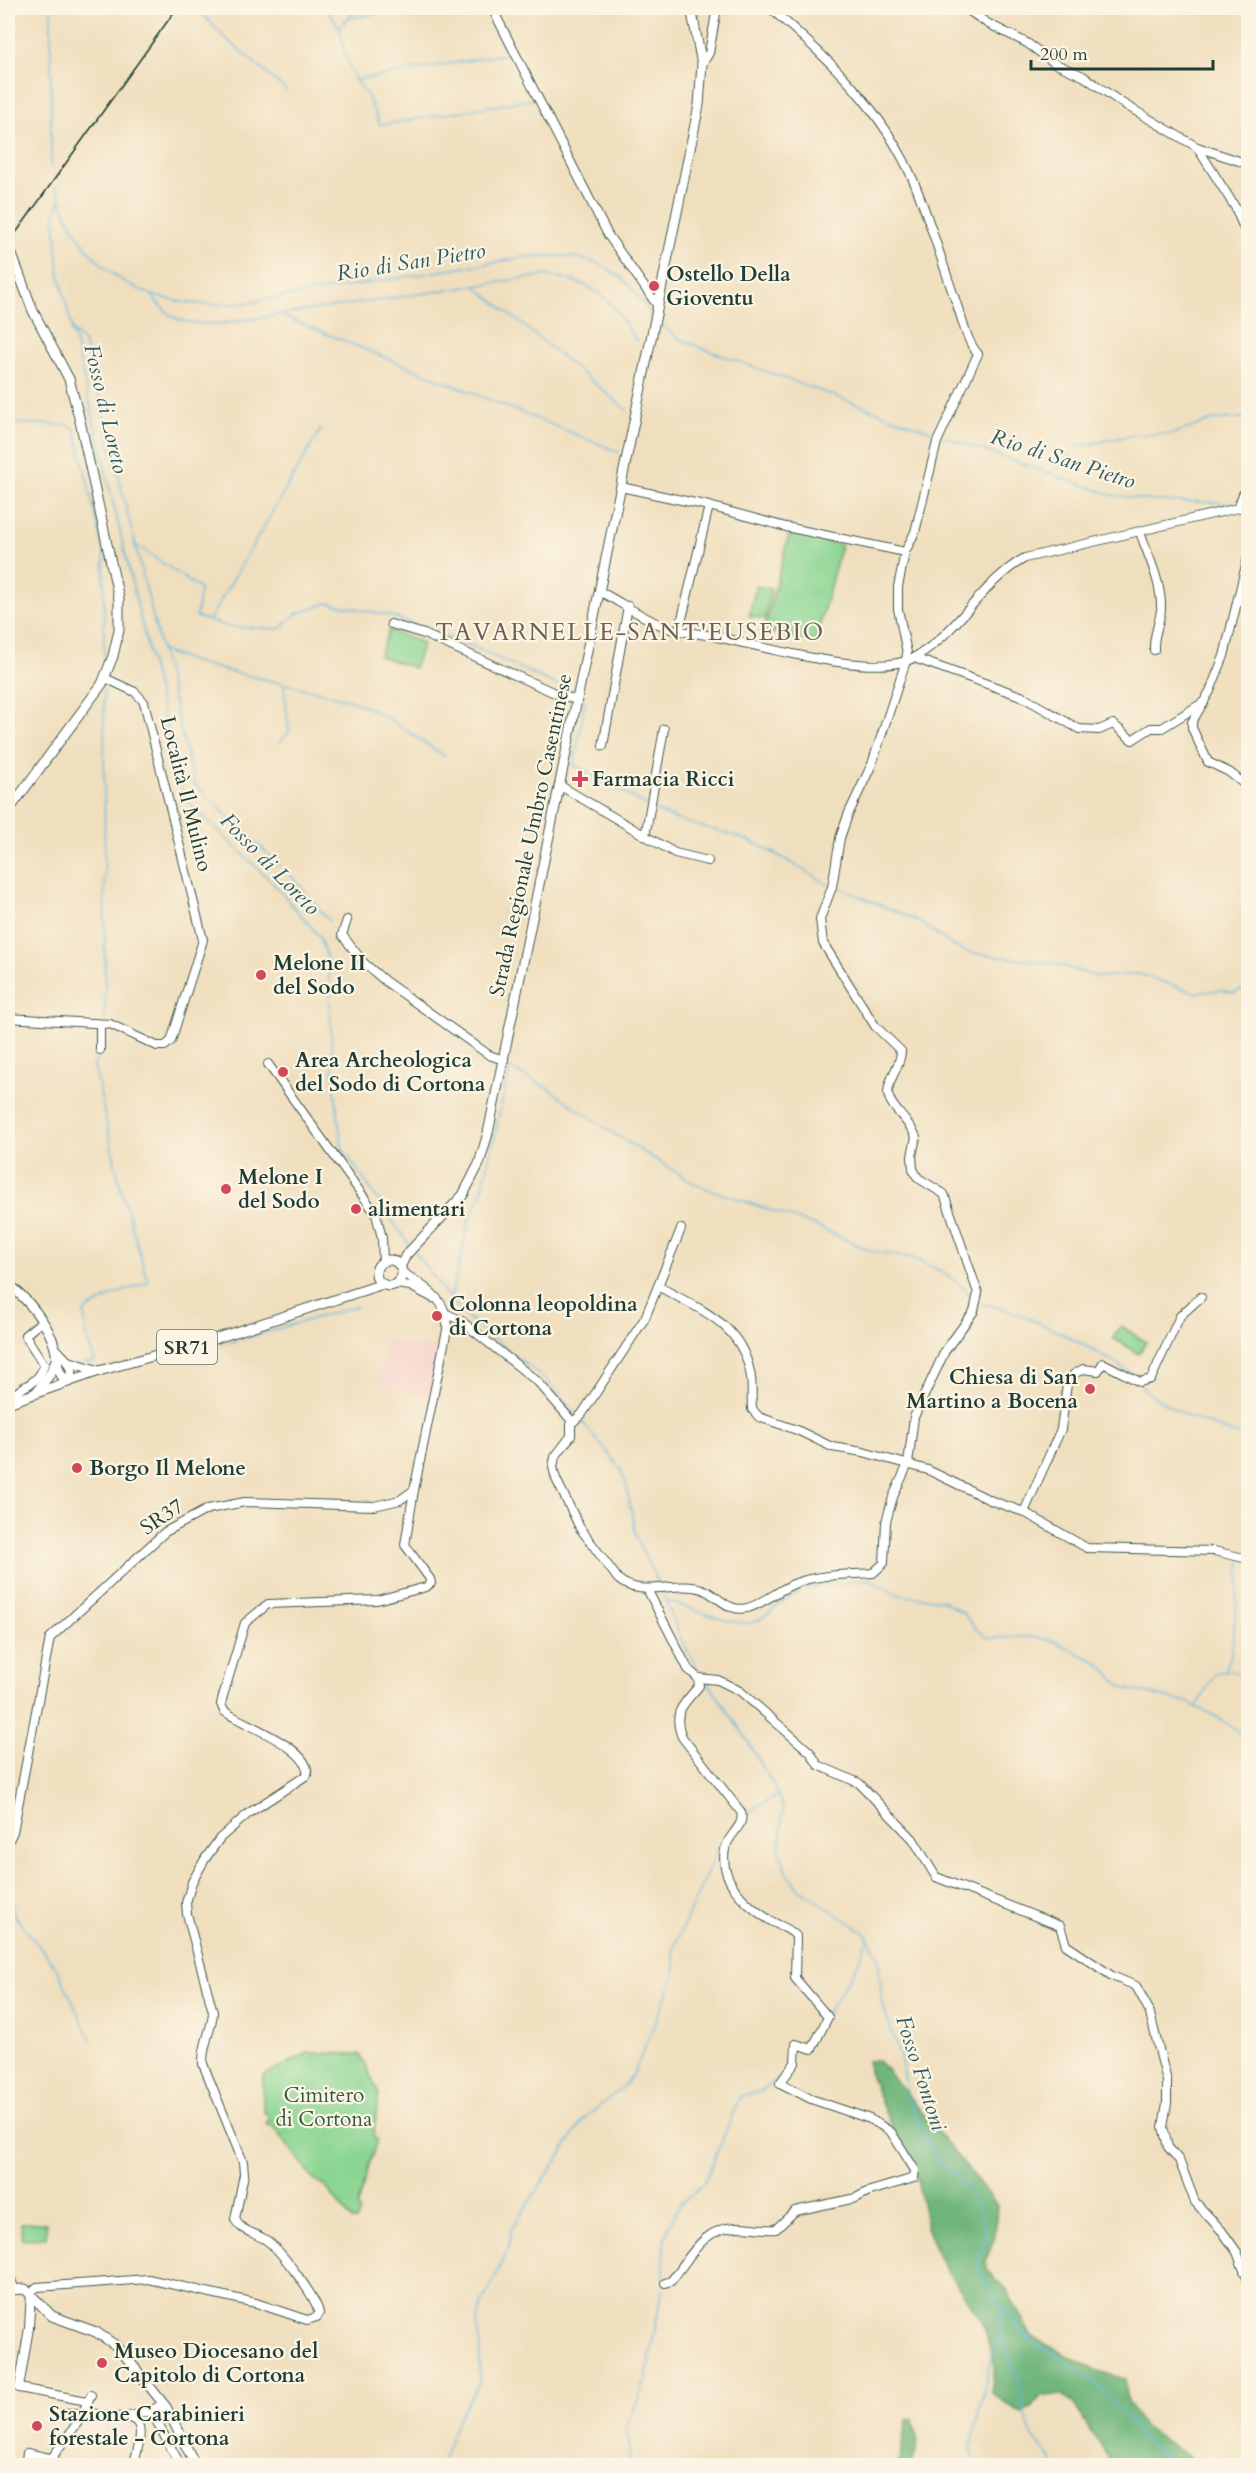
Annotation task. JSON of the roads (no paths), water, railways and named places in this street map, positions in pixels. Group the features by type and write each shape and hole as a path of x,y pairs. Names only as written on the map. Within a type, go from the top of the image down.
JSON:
{"main road":[{"name":"Strada Regionale Umbro Casentinese","path":"407,1253 463,1195 472,1182 488,1133 699,105 702,64 691,8"},
{"path":"8,244 33,311 69,379 119,599 118,630 113,656 105,678 88,707 8,811"},
{"path":"366,1289 376,1271 387,1261 407,1253"},
{"path":"396,1284 407,1253"},
{"path":"387,1261 401,1269"},
{"path":"376,1271 378,1279 383,1284"},
{"path":"8,1284 26,1300 55,1348 67,1361 72,1371 68,1382 60,1374 55,1348"},
{"name":"SR71","path":"10,1402 99,1371 339,1301 366,1289 383,1284 396,1284"},
{"path":"35,1394 50,1374 56,1360"},
{"path":"67,1361 99,1371"},
{"path":"11,2289 31,2292 41,2308 52,2316 96,2332 118,2347 166,2407 196,2466"}],"street":[{"path":"492,8 608,235 657,304"},
{"path":"702,64 709,53 717,8"},
{"path":"770,8 822,53 862,95 893,140 914,182 966,330 978,354 937,442 915,532 905,552 898,587 898,609 910,660"},
{"path":"965,8 987,23 1027,43 1056,64 1083,76 1122,104 1197,147 1248,164"},
{"path":"1197,147 1235,207 1248,238"},
{"path":"621,488 905,552"},
{"path":"1238,508 1243,494 1248,493"},
{"path":"679,631 709,506"},
{"path":"681,1228 645,1318 577,1419 571,1436 555,1457 553,1467 572,1515 623,1584 647,1589 665,1586 702,1589 736,1608 748,1608 795,1583 873,1573 884,1563 886,1522 893,1497 908,1464 914,1417 945,1351 974,1311 978,1293 944,1194 918,1178 913,1169 912,1156 916,1137 906,1118 891,1104 888,1093 901,1051 875,1026 823,943 819,930 820,919 832,887 840,838 854,800 872,764 910,660 962,616 1005,569 1025,558 1238,508 1248,508"},
{"path":"1140,532 1160,594 1161,607 1153,640 1154,650"},
{"path":"1248,556 1224,656 1204,702 1192,722 1202,752 1208,762 1229,772 1248,787"},
{"path":"599,591 650,619 679,631 866,665 910,660 1020,696 1079,729 1099,730 1113,724 1132,740 1151,728 1162,728 1204,702"},
{"path":"603,746 628,606"},
{"path":"391,624 424,634 557,694 577,700"},
{"name":"Località Il Mulino","path":"100,1024 110,1024 157,1046 165,1046 171,1041 203,940 144,702 135,692 105,678"},
{"path":"642,834 646,831 664,729"},
{"path":"560,785 675,853 708,861"},
{"path":"346,920 342,935 364,963 385,981 489,1055 504,1060"},
{"path":"8,1018 100,1024 100,1050"},
{"path":"268,1064 376,1214 387,1261"},
{"path":"51,2459 74,2429 89,2398 19,2388 30,2319 31,2292 37,2287 148,2279 256,2303 307,2320 317,2317 319,2313 318,2307 282,2255 266,2240 237,2225 235,2219 244,2174 243,2162 204,2064 203,2051 213,2022 213,2012 186,1903 196,1875 220,1838 249,1813 307,1775 308,1766 304,1759 261,1730 224,1711 221,1704 245,1623 253,1613 267,1604 377,1599 426,1587 431,1583 405,1545 447,1330 447,1314 432,1292 401,1269"},
{"path":"396,1284 418,1290 443,1306"},
{"path":"658,1286 722,1323 739,1340 751,1375 752,1409 759,1417 797,1430 832,1447 908,1464 992,1502 1024,1512 1087,1548 1214,1551 1248,1559"},
{"path":"1024,1512 1061,1429 1067,1384 1074,1374 1083,1369 1098,1371 1103,1363 1140,1382 1151,1379 1180,1316 1201,1297"},
{"path":"447,1314 460,1320 538,1382 577,1419"},
{"path":"10,1402 16,1392 35,1383 43,1370 44,1365 25,1335 41,1322"},
{"name":"SR37","path":"8,1842 13,1832 50,1638 165,1532 208,1509 245,1503 374,1506 400,1500 414,1490"},
{"path":"647,1589 688,1669 698,1678 718,1680 740,1691 810,1752 818,1765 859,1783 913,1839 936,1876 1060,1926 1066,1945 1112,1976 1136,1986 1149,2010 1167,2081 1167,2103 1163,2127 1168,2147 1179,2160 1195,2202 1222,2230 1237,2252 1248,2281"},
{"path":"665,2283 671,2282 702,2240 712,2234 726,2228 776,2229 795,2211 856,2198 867,2192 914,2178 915,2170 891,2132 870,2119 811,2099 780,2083 795,2063 796,2044 812,2049 828,2017 795,1978 796,1936 790,1929 770,1921 742,1899 731,1885 726,1872 726,1847 742,1822 741,1812 682,1737 678,1727 680,1709 699,1686 698,1678"},
{"path":"8,2279 11,2279 11,2289"},
{"path":"60,2413 84,2412 130,2416 151,2411 159,2406 191,2466"},
{"path":"151,2411 181,2466"},
{"path":"130,2416 139,2425 141,2435 133,2466"},
{"path":"25,2466 27,2453 51,2459"},
{"path":"51,2459 51,2463 64,2465"}],"waterway":[{"path":"8,14 16,8"},
{"path":"51,8 51,167"},
{"path":"197,8 223,36 286,90"},
{"path":"326,8 340,28 344,51 355,80 367,95 380,125 534,99"},
{"path":"340,27 357,8"},
{"path":"349,18 413,8"},
{"path":"357,80 511,53"},
{"name":"Rio di San Pietro","path":"56,187 69,219 85,246 105,267 128,284 153,295 182,302 247,303 533,256 553,255 587,260 616,274 640,298 651,315"},
{"name":"Fosso di Loreto","path":"60,199 55,216 59,273 180,786 188,802 273,883 319,936 328,961 333,1074 342,1148 410,1246"},
{"path":"152,295 159,305 173,317 188,322 218,324 547,275 579,283 601,295 619,314 637,342"},
{"path":"474,285 627,410"},
{"path":"280,315 619,452"},
{"name":"Rio di San Pietro","path":"660,323 676,337 699,347 936,433"},
{"path":"71,330 83,341 90,360 194,784 293,878 329,921"},
{"path":"1076,447 1133,435 1172,434 1213,420 1248,417"},
{"path":"8,423 68,425 75,428 104,553 104,669"},
{"path":"209,620 321,429"},
{"name":"Rio di San Pietro","path":"942,436 1112,495 1154,501 1236,503"},
{"path":"1052,474 1071,453"},
{"path":"135,544 200,589 196,617 231,627 280,629 296,614 328,603 391,616 476,648 574,693"},
{"path":"162,651 207,666 345,699 384,716 445,756"},
{"path":"279,743 289,732 284,686"},
{"path":"104,689 105,1020"},
{"path":"581,697 585,702 574,765 646,805"},
{"path":"653,809 676,819 747,840 779,855 829,885"},
{"path":"836,886 918,921 953,946 970,953 1056,964 1098,977 1139,974 1197,993 1221,990 1234,993 1248,987"},
{"path":"104,1043 105,1028"},
{"path":"85,1363 95,1361 87,1340 84,1312 111,1296 148,1282 120,1185 94,1065 99,1053"},
{"path":"451,1298 470,1217 481,1196 511,1069 549,1089 613,1133 697,1185 813,1225 871,1251 912,1258 943,1272 964,1288 973,1299"},
{"name":"Fosso di Loreto","path":"415,1252 446,1294 466,1316 549,1383 575,1414"},
{"path":"982,1304 1017,1314 1059,1332 1131,1374"},
{"path":"221,1345 357,1306"},
{"path":"8,1393 17,1383 29,1379"},
{"path":"1141,1386 1177,1410 1245,1437"},
{"name":"Fosso di Loreto","path":"581,1420 620,1468 626,1484 636,1536 659,1586"},
{"path":"1225,1671 1231,1656 1241,1562"},
{"path":"805,1588 868,1579 899,1595 942,1600 964,1614 975,1628 988,1638 1029,1637 1052,1640 1098,1663 1123,1688 1187,1702 1219,1718 1248,1739"},
{"name":"Fosso Fontoni","path":"661,1590 682,1641 701,1674"},
{"path":"666,1601 724,1620 747,1623 762,1618 787,1598 799,1593"},
{"path":"1197,1707 1215,1673 1232,1671 1248,1678"},
{"name":"Fosso Fontoni","path":"707,1681 746,1738 774,1786 783,1807 780,1851 786,1872 798,1888 865,1933 878,1955 882,2001 902,2064 908,2097 934,2156 967,2187 978,2207 987,2237 978,2256 979,2270 991,2292 1002,2309 1009,2313 1019,2330 1037,2346 1055,2354 1094,2382 1130,2421 1142,2441 1180,2466"},
{"path":"746,1813 777,1796"},
{"path":"443,2459 459,2417 479,2383 480,2342 477,2321 482,2303 508,2250 511,2230 584,2119 624,2086 634,2073 675,1975 674,1948 720,1844 729,1833"},
{"path":"8,1892 14,1915 56,1967 91,2040"},
{"path":"827,2013 856,1967 868,1938"},
{"path":"807,2043 823,2019"},
{"path":"664,2279 665,2238 669,2225 682,2201 693,2194 706,2179 738,2101 741,2096 762,2091 782,2075"},
{"path":"628,2466 630,2448 626,2428 646,2380 662,2289"},
{"path":"1002,2310 1001,2335 1022,2392 1023,2409 1032,2436 1052,2460 1052,2466"},
{"path":"976,2466 971,2449 993,2349 1000,2337"}],"railway":[{"path":"8,244 177,8"}],"place":[{"name":"Ostello Della Gioventu","path":"654,286"},
{"name":"Farmacia Ricci","path":"580,779"},
{"name":"Melone II del Sodo","path":"261,975"},
{"name":"Area Archeologica del Sodo di Cortona","path":"283,1072"},
{"name":"Melone I del Sodo","path":"226,1189"},
{"name":"alimentari","path":"356,1209"},
{"name":"Colonna leopoldina di Cortona","path":"437,1316"},
{"name":"Chiesa di San Martino a Bocena","path":"1090,1389"},
{"name":"Borgo Il Melone","path":"77,1468"},
{"name":"Museo Diocesano del Capitolo di Cortona","path":"102,2363"},
{"name":"Stazione Carabinieri forestale - Cortona","path":"37,2426"}],"district":[{"name":"TAVARNELLE-SANT'EUSEBIO","path":"630,632"}],"park label":[{"name":"Cimitero di Cortona","path":"324,2107"}]}
